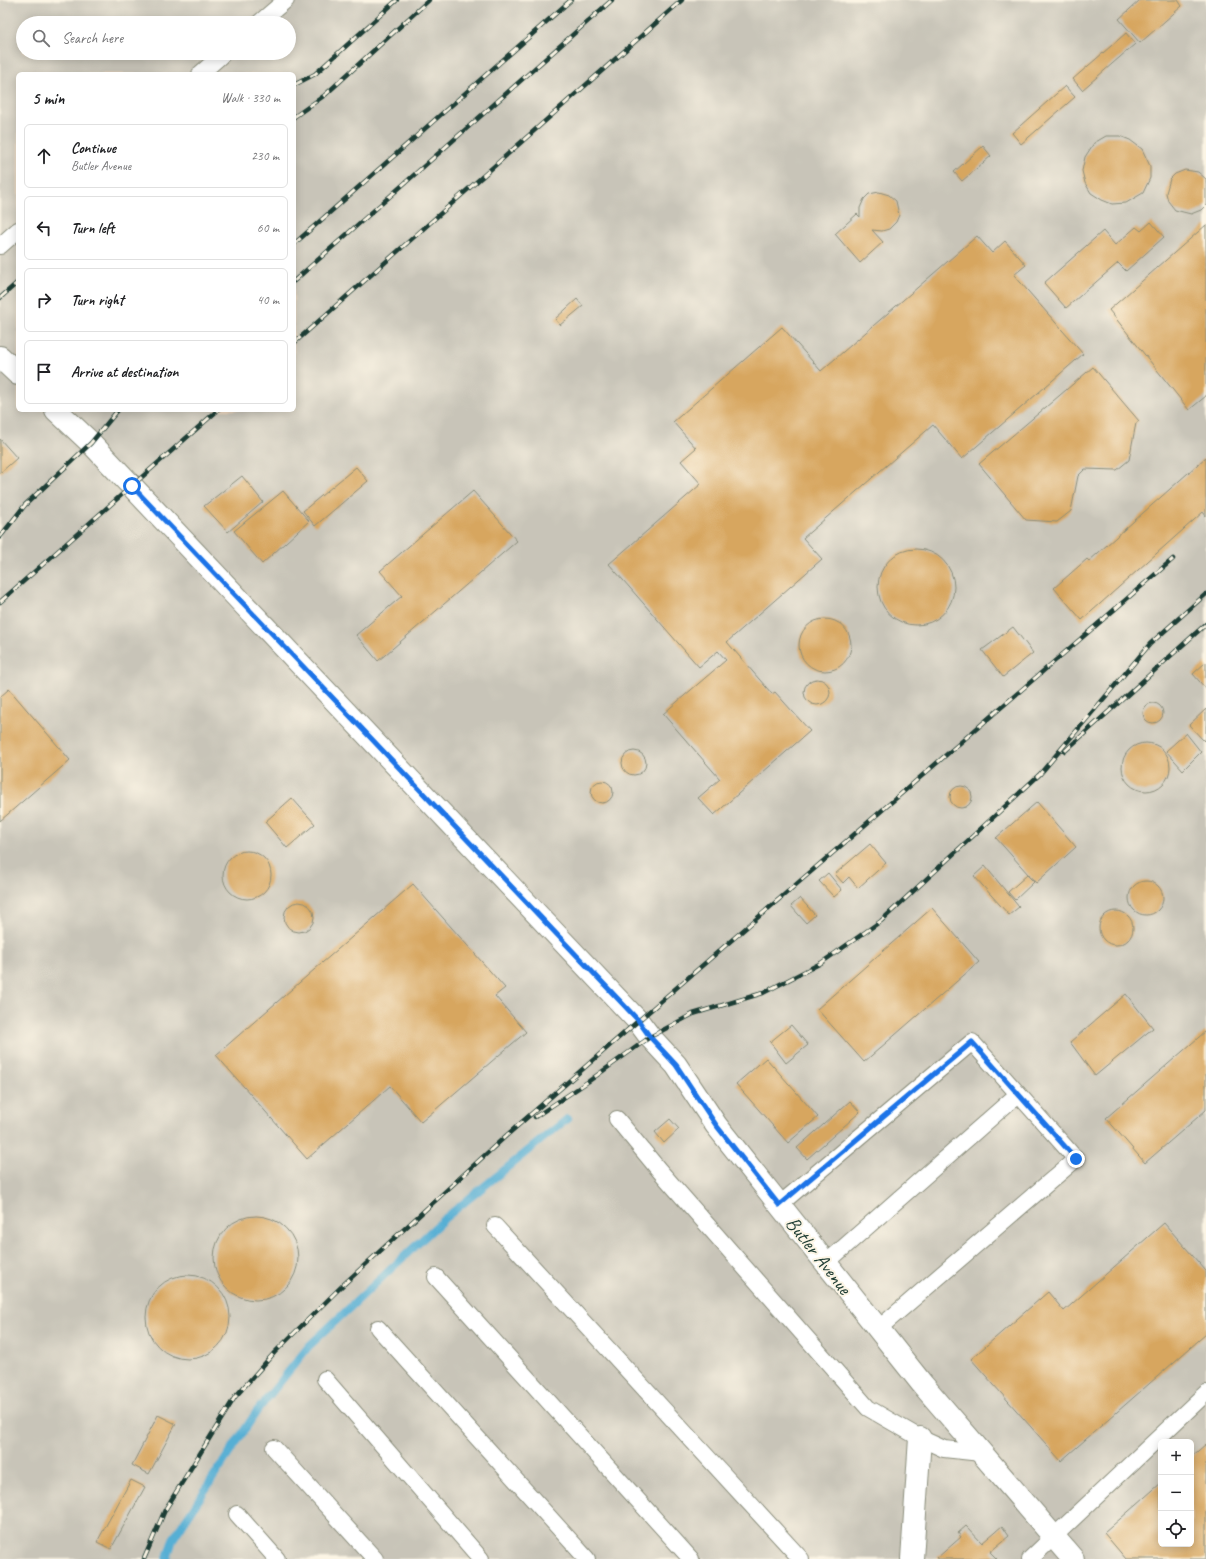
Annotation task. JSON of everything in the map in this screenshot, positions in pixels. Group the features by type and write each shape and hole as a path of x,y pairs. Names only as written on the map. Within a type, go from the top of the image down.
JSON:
{"street":[{"path":"0,357 16,372"},
{"name":"Butler Avenue","path":"58,412 102,454 638,1020 650,1037 676,1065 716,1125 923,1385 1073,1559"},
{"path":"912,1559 920,1438"}],"lane":[{"path":"267,16 286,0"},
{"path":"202,72 216,60"},
{"path":"0,246 16,232"},
{"path":"779,1205 972,1042 1076,1159 878,1329"},
{"path":"826,1263 1018,1094"},
{"path":"617,1119 659,1170 868,1408 920,1438 944,1449 982,1453"},
{"path":"495,1226 801,1559"},
{"path":"436,1277 691,1559"},
{"path":"378,1328 587,1559"},
{"path":"325,1379 481,1559"},
{"path":"1030,1559 1206,1393"},
{"path":"274,1448 375,1559"},
{"path":"237,1514 277,1559"}],"shaded area":[{"path":"0,0 1206,0 1206,1559 0,1559"}],"building":[{"path":"1140,0 1178,0 1182,6 1140,43 1119,19"},
{"path":"1126,33 1135,44 1082,90 1073,79"},
{"path":"1065,86 1075,97 1021,144 1012,133"},
{"path":"1106,136 1120,136 1130,140 1142,149 1150,166 1150,178 1143,193 1126,203 1112,204 1102,200 1091,193 1085,183 1082,171 1085,157 1094,143"},
{"path":"983,146 991,156 962,181 954,172"},
{"path":"1185,170 1198,172 1206,179 1206,205 1201,210 1191,214 1175,210 1168,201 1166,193 1170,179 1175,174"},
{"path":"879,192 889,195 896,201 899,215 896,222 889,229 882,231 872,230 883,242 860,263 835,234 857,214 860,217 860,208 864,199 869,194"},
{"path":"1151,222 1164,237 1126,271 1118,263 1066,308 1044,283 1103,231 1115,245 1136,227 1141,231"},
{"path":"1206,225 1206,396 1189,410 1109,310"},
{"path":"977,236 992,253 1005,241 1026,265 1014,275 1083,354 962,459 933,425 803,538 822,559 727,642 772,694 775,692 810,731 714,815 698,798 720,779 663,714 726,660 718,651 699,667 609,564 701,484 681,461 696,448 673,422 782,327 821,371"},
{"path":"577,299 583,306 560,325 555,319"},
{"path":"1093,367 1139,421 1136,423 1129,460 1117,470 1085,469 1078,476 1071,511 1057,522 1026,520 979,464"},
{"path":"0,439 17,458 0,473"},
{"path":"1206,457 1206,516 1203,512 1082,620 1054,588 1087,559 1089,561"},
{"path":"356,467 368,481 315,526 303,511"},
{"path":"242,476 263,502 228,532 204,506"},
{"path":"283,491 309,521 262,564 234,531"},
{"path":"473,491 517,541 378,661 356,635 402,596 380,571"},
{"path":"908,549 924,549 937,555 948,566 954,579 952,602 937,619 924,625 908,625 895,619 880,602 878,595 878,579 884,566 901,551"},
{"path":"820,619 830,619 844,626 851,640 851,650 844,664 830,671 820,671 810,667 803,660 799,650 799,640 803,630 810,623"},
{"path":"1013,627 1033,653 1003,677 982,650"},
{"path":"1206,662 1206,689 1193,674"},
{"path":"817,679 826,683 830,692 826,701 817,705 808,701 804,692 808,683"},
{"path":"9,689 70,760 0,821 0,697"},
{"path":"1153,703 1160,706 1163,713 1160,720 1153,723 1146,720 1143,713 1146,706"},
{"path":"1206,709 1206,739 1204,741 1189,725"},
{"path":"1186,733 1201,752 1183,770 1166,751"},
{"path":"1141,743 1151,743 1160,747 1166,753 1169,758 1169,776 1160,787 1151,791 1141,791 1132,787 1126,781 1122,772 1122,762 1126,753 1132,747"},
{"path":"634,751 643,754 646,763 643,772 634,775 625,772 622,763 625,754"},
{"path":"598,781 606,781 613,788 613,796 606,803 598,803 591,796 591,788"},
{"path":"961,786 969,789 972,797 969,805 961,808 953,805 950,797 953,789"},
{"path":"292,798 315,824 287,848 265,822"},
{"path":"1037,802 1076,847 1036,883 996,838"},
{"path":"870,844 886,863 858,888 849,877 843,883 835,874"},
{"path":"242,851 252,851 264,858 271,870 271,880 264,892 252,899 242,899 234,895 227,888 223,880 223,870 227,862 234,855"},
{"path":"985,866 1019,907 1009,915 974,876"},
{"path":"828,873 842,890 834,897 819,881"},
{"path":"1027,875 1034,882 1015,900 1008,892"},
{"path":"1143,881 1149,881 1153,882 1160,888 1163,898 1162,905 1156,912 1149,915 1143,915 1139,914 1132,908 1129,901 1129,895 1130,891 1136,884"},
{"path":"413,884 505,988 495,996 526,1032 421,1122 390,1086 307,1159 216,1055"},
{"path":"800,898 815,915 806,923 791,906"},
{"path":"299,902 305,903 313,911 313,923 305,931 299,932 293,931 285,923 284,917 285,911 293,903"},
{"path":"932,908 979,962 864,1062 817,1009"},
{"path":"1113,911 1119,911 1123,912 1130,918 1133,928 1132,935 1126,942 1119,945 1113,945 1109,944 1102,938 1099,931 1099,925 1100,921 1106,914"},
{"path":"1126,994 1153,1028 1095,1076 1070,1042"},
{"path":"791,1025 808,1045 786,1063 770,1042"},
{"path":"1206,1031 1206,1110 1145,1163 1106,1118"},
{"path":"766,1058 818,1117 788,1143 736,1084"},
{"path":"850,1101 860,1112 807,1159 797,1148"},
{"path":"670,1119 679,1129 664,1143 655,1132"},
{"path":"256,1216 264,1217 279,1223 291,1235 297,1250 297,1266 291,1281 279,1293 264,1299 256,1300 248,1299 233,1293 221,1281 215,1266 214,1258 215,1250 221,1235 233,1223 248,1217"},
{"path":"1164,1223 1206,1271 1206,1334 1061,1461 971,1359 1048,1292 1064,1311"},
{"path":"188,1275 196,1276 211,1282 223,1294 229,1309 229,1325 223,1340 211,1352 196,1358 188,1359 180,1358 165,1352 153,1340 147,1325 146,1317 147,1309 153,1294 165,1282 180,1276"},
{"path":"158,1415 176,1424 149,1474 132,1465"},
{"path":"1206,1444 1206,1559 1126,1559 1104,1533 1158,1486 1158,1547 1194,1547 1194,1454"},
{"path":"131,1480 145,1487 111,1549 97,1542"},
{"path":"966,1526 982,1543 1002,1526 1009,1536 990,1552 997,1559 937,1558 961,1537 958,1533"}],"waterway":[{"path":"167,1559 173,1539 257,1411 309,1346 444,1219 567,1119"}],"railway":[{"path":"296,84 315,74 397,0"},
{"path":"296,116 325,95 429,0"},
{"path":"296,242 571,0"},
{"path":"296,279 612,0"},
{"path":"296,341 682,0"},
{"path":"0,298 16,284"},
{"path":"0,537 25,505 91,443 116,412"},
{"path":"0,602 216,412"},
{"path":"144,1559 165,1510 235,1397 275,1352 343,1285 507,1135 1173,559"},
{"path":"535,1117 589,1081 650,1037 693,1014 763,993 821,963 881,921 1040,774 1150,644 1206,594"},
{"path":"1065,751 1206,624"}],"route":[{"path":"132,486 638,1020 650,1037 676,1065 716,1125 779,1205 972,1042 1076,1159"}]}
